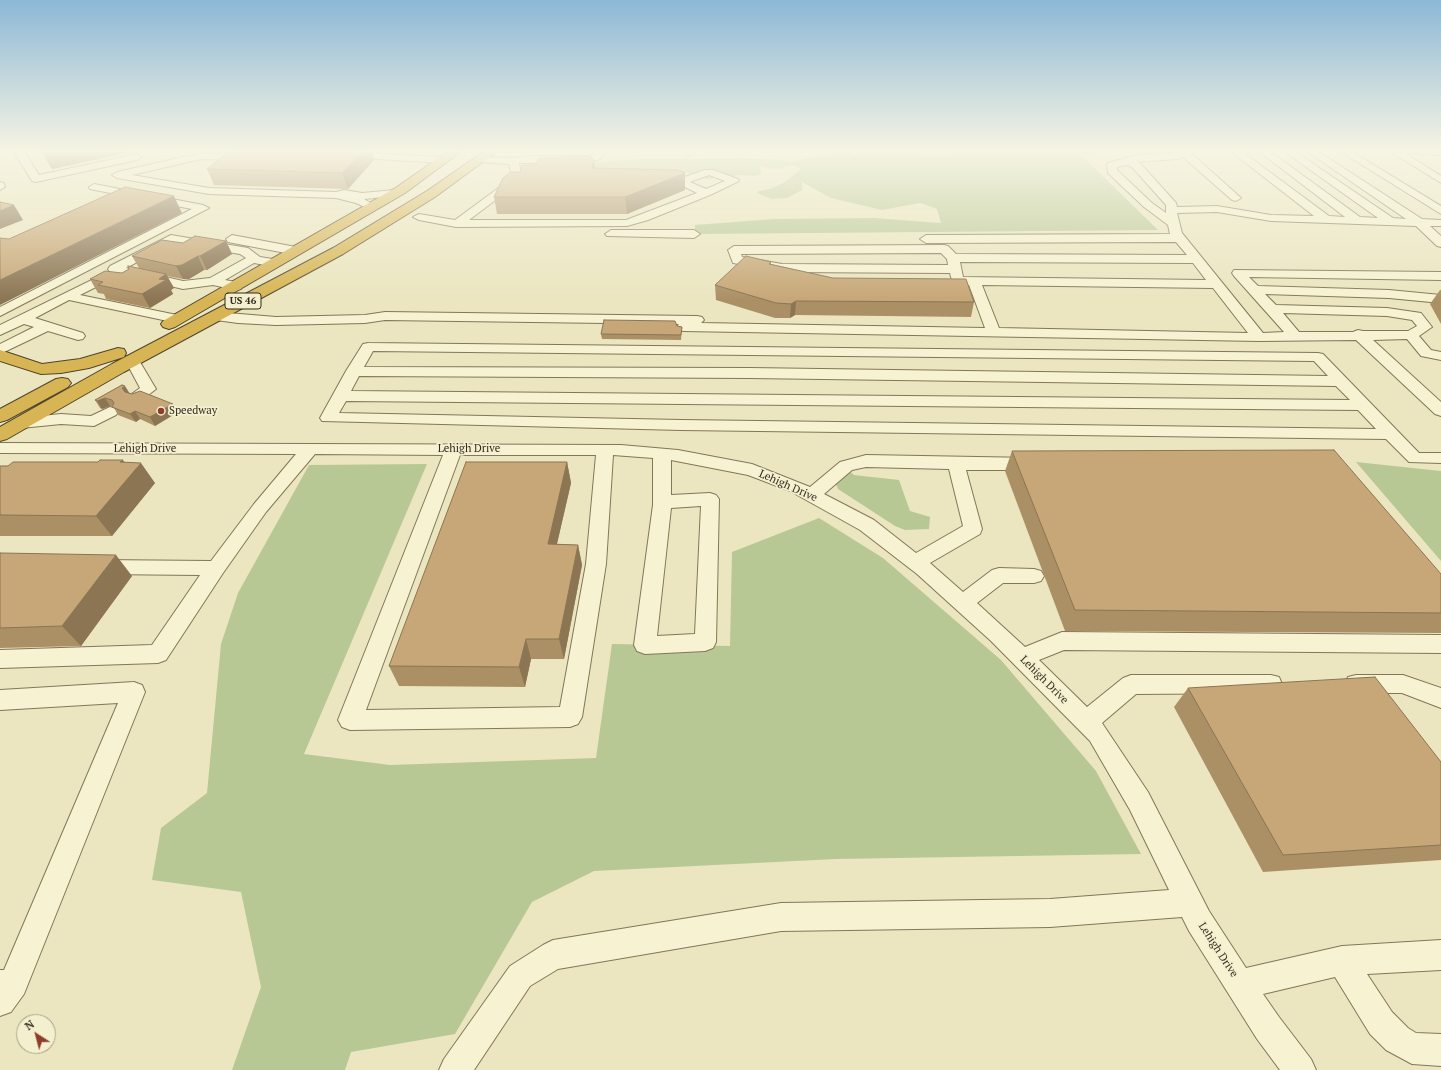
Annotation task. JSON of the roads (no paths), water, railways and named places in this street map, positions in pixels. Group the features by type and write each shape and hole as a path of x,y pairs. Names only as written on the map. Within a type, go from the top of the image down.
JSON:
{"highway":[{"name":"US 46","path":"0,435 125,357 177,319 383,200"},
{"name":"US 46","path":"0,416 216,316 338,251 419,200"},
{"path":"0,355 41,369 61,368 125,357"}],"street":[{"path":"102,202 107,200"},
{"path":"0,312 203,208 161,200"},
{"path":"356,200 371,207"},
{"path":"456,224 489,200"},
{"path":"398,214 456,224 627,223 644,218 689,200"},
{"path":"1143,200 1173,222"},
{"path":"1167,200 1172,205 1171,210 1173,222 1178,238 1259,337"},
{"path":"1209,200 1217,209"},
{"path":"1300,200 1326,220"},
{"path":"1330,200 1358,221"},
{"path":"1359,200 1390,221"},
{"path":"1386,200 1419,222 1441,243"},
{"path":"1423,200 1441,211"},
{"path":"1171,210 1217,209 1271,218 1441,223"},
{"path":"165,228 296,251"},
{"path":"445,235 694,234"},
{"path":"730,244 1178,238"},
{"path":"236,286 213,281 183,285 114,269 171,240 244,252 253,259 275,263"},
{"path":"730,244 944,250 954,263 958,281 1216,284"},
{"path":"730,244 737,260 782,268 954,263 1196,259"},
{"path":"213,281 253,259"},
{"path":"1295,336 1238,272 1441,276"},
{"path":"0,331 104,278 189,291 200,295 205,303"},
{"path":"974,281 994,332"},
{"path":"1254,290 1389,294 1441,299"},
{"path":"67,296 177,319"},
{"path":"1416,316 1421,305 1441,299"},
{"path":"346,308 684,310"},
{"path":"682,327 1259,337 1358,334 1410,335 1425,327 1416,316 1387,312 1272,309"},
{"path":"216,316 276,321 365,320 385,316 711,320 753,328"},
{"path":"23,319 78,336"},
{"path":"365,320 376,325 604,326"},
{"path":"0,350 47,326"},
{"path":"914,331 929,376 942,428"},
{"path":"1090,334 1149,432"},
{"path":"1358,334 1441,411"},
{"path":"1410,335 1426,353 1441,365"},
{"path":"1390,434 681,425 328,418 368,348 1318,357 1390,434 1415,458 1441,458"},
{"path":"1426,353 1441,356"},
{"path":"125,357 142,374 148,389 136,396"},
{"path":"354,371 1340,381"},
{"path":"340,396 1363,405"},
{"path":"20,423 61,419 94,421 110,412"},
{"name":"Lehigh Drive","path":"0,448 605,450 678,455 752,470 796,487 867,525 916,562 1022,658 1098,734 1139,801 1199,921 1268,1028 1300,1070"},
{"path":"0,659 158,654 216,568 260,508 310,449"},
{"path":"454,449 350,720 570,717 596,564 605,450"},
{"path":"662,453 662,502 645,646 705,642 710,499 662,502"},
{"path":"812,496 846,466 866,461 956,464 1050,464"},
{"path":"916,562 972,529 956,464"},
{"path":"80,567 216,568"},
{"path":"963,603 1000,575 1034,576"},
{"path":"1022,658 1062,641 1441,644"},
{"path":"1086,722 1131,685 1291,684"},
{"path":"1339,684 1403,684 1441,698"},
{"path":"0,700 134,692 4,990"},
{"path":"455,1070 520,976 553,955 781,917 1050,913 1190,902"},
{"path":"1240,984 1342,961 1441,955"},
{"path":"1342,961 1381,1023 1397,1039 1412,1048 1441,1050"}],"place":[{"name":"Speedway","path":"161,411"}]}
